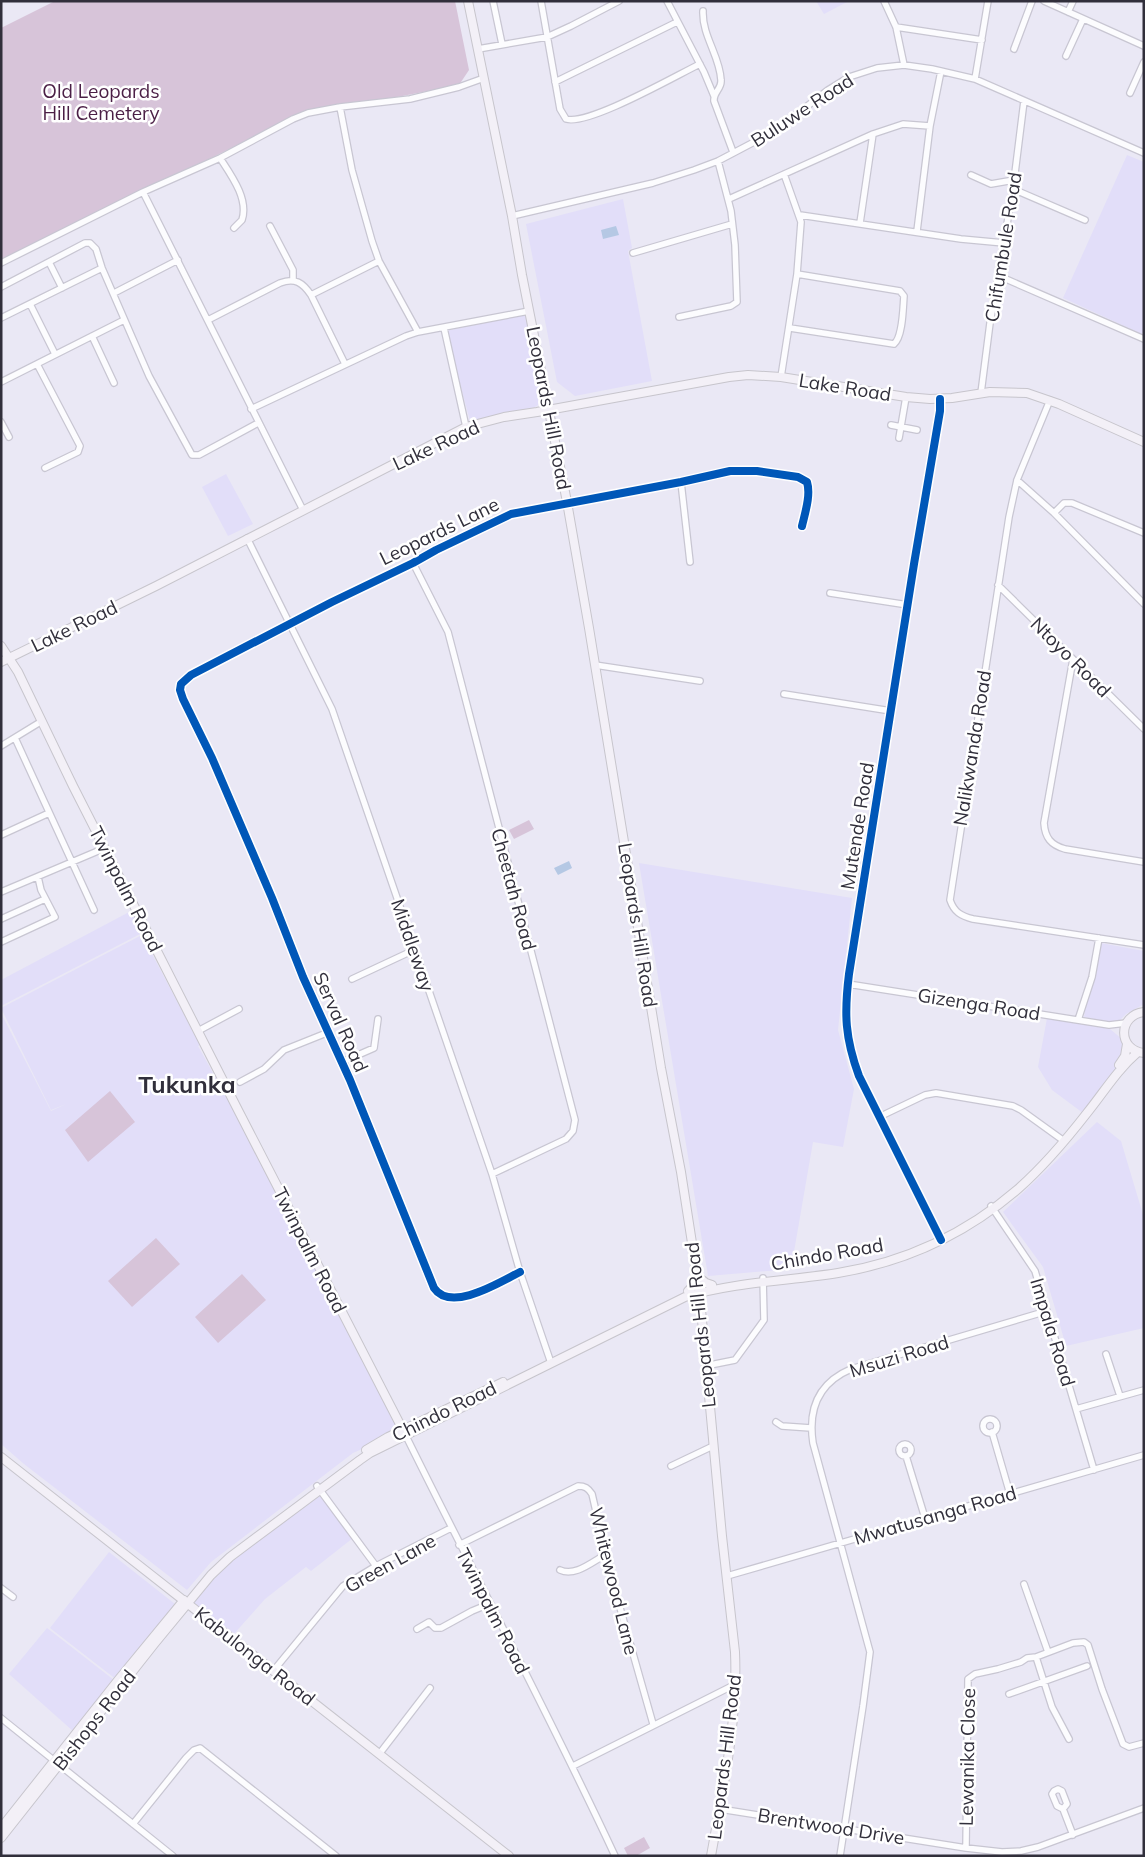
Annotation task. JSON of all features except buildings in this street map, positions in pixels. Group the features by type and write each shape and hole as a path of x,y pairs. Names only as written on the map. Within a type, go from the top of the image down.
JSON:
{"main road":[{"name":"Leopards Hill Road","path":"468,1 567,502 661,1068 681,1172 699,1291 713,1446 736,1652 736,1700 711,1856"},
{"name":"Lake Road","path":"1,662 133,598 466,427 504,417 748,375 781,378 906,397 940,399 981,393 1019,392 1050,400 1144,442"},
{"path":"546,394 553,402 565,407 555,416 553,426"},
{"path":"534,413 542,406 546,394"},
{"path":"534,413 549,418 553,426"},
{"name":"Twinpalm Road","path":"1,649 18,672 198,1031 405,1433"},
{"path":"18,672 17,662 22,652"},
{"path":"1126,1023 1131,1017 1142,1011"},
{"name":"Chindo Road","path":"1063,1140 1122,1061 1127,1050 1125,1041 1126,1023"},
{"path":"1125,1041 1141,1055"},
{"name":"Chindo Road","path":"185,1602 214,1564 227,1553 370,1453 405,1433 686,1294 764,1280 837,1273 868,1267 896,1259 966,1227 1032,1176 1121,1069 1141,1055"},
{"path":"696,1275 711,1288 701,1300 700,1306 686,1294 692,1287 696,1275"},
{"name":"Kabulonga Road","path":"1,1457 509,1856"},
{"name":"Bishops Road","path":"1,1838 119,1679 185,1602"},
{"name":"Bishops Road","path":"1,1828 57,1763"}],"street":[{"path":"493,1 502,44"},
{"path":"541,1 555,82 562,115 566,119 576,120 601,113 700,64"},
{"path":"478,49 548,37 619,1"},
{"path":"667,1 700,64 714,96 718,116 733,152"},
{"path":"884,1 896,27 904,64"},
{"path":"975,79 988,1"},
{"path":"1014,48 1032,1"},
{"path":"1044,1 1144,46"},
{"path":"1068,12 1073,1"},
{"path":"703,11 705,28 721,77 721,86 714,96"},
{"path":"1066,56 1083,19"},
{"path":"555,82 677,22"},
{"path":"896,27 982,40"},
{"path":"1130,93 1144,62"},
{"name":"Buluwe Road","path":"512,216 653,184 718,161 788,121 828,90 849,77 877,68 904,64 975,79 1144,153"},
{"path":"917,231 930,126 941,71"},
{"path":"1,264 143,192 220,158 308,113 340,107 410,99 458,87 484,78"},
{"name":"Chifumbule Road","path":"981,393 990,323 1000,276 1013,189 1024,101"},
{"path":"340,107 369,233 379,261 418,332"},
{"path":"729,200 873,134 903,124 930,126"},
{"path":"860,223 873,134"},
{"path":"220,158 244,202 242,220 234,228"},
{"path":"679,317 716,310 734,305 737,302 735,245 729,200 718,161"},
{"path":"781,378 797,274 801,222 784,174"},
{"path":"971,175 991,184 1014,180"},
{"path":"1013,189 1085,220"},
{"path":"143,192 258,424 303,510"},
{"path":"800,215 1004,243"},
{"path":"634,253 732,224"},
{"path":"270,226 292,270 293,280"},
{"path":"1,287 90,243 96,249 102,268 149,376 192,455 199,455 258,424"},
{"path":"114,293 178,260"},
{"path":"311,295 379,261"},
{"path":"49,262 62,288"},
{"path":"1,318 102,268"},
{"path":"790,328 894,344 898,339 902,319 904,296 900,291 797,274"},
{"path":"1000,276 1144,339"},
{"path":"208,320 280,283 293,280 305,286 311,295 346,364"},
{"path":"30,304 55,354"},
{"path":"251,409 397,339 418,332 530,311"},
{"path":"1,382 124,320"},
{"path":"444,328 466,427"},
{"path":"92,336 114,383"},
{"path":"37,364 80,446 78,452 45,468"},
{"path":"899,438 906,397"},
{"name":"Mutende Road","path":"940,399 940,411 848,984 846,1019 852,1058 866,1092 941,1238"},
{"name":"Nalikwanda Road","path":"1050,400 1017,480 1009,517 950,900 956,912 964,917 1144,945"},
{"path":"1,422 9,437"},
{"path":"891,425 917,430"},
{"name":"Leopards Lane","path":"181,684 191,675 290,624 511,514 743,470 804,479 808,486 802,526"},
{"path":"1017,480 1054,513 1144,604"},
{"path":"681,482 690,562"},
{"path":"1054,513 1064,504 1072,503 1144,533"},
{"name":"Middleway","path":"247,538 332,709 492,1174 520,1272 550,1361"},
{"name":"Cheetah Road","path":"413,563 448,632 575,1120 573,1131 566,1139 492,1174"},
{"name":"Ntoyo Road","path":"998,585 1144,730"},
{"path":"830,593 908,604"},
{"path":"1073,659 1044,832 1048,841 1055,846 1144,862"},
{"path":"595,665 700,681"},
{"name":"Serval Road","path":"181,684 180,690 183,699 216,767 272,898 303,977 342,1062 437,1292 446,1298 463,1297 481,1291 520,1272"},
{"path":"784,694 891,710"},
{"path":"1,746 42,722"},
{"path":"15,738 94,910"},
{"path":"1,835 49,813"},
{"path":"1,892 105,848"},
{"path":"1,942 55,917 45,899 38,877"},
{"path":"1,919 45,899"},
{"path":"1078,1020 1092,977 1100,938"},
{"path":"352,978 414,950"},
{"name":"Gizenga Road","path":"848,984 1110,1025 1126,1023"},
{"path":"198,1031 240,1009"},
{"path":"342,1062 374,1048 378,1019"},
{"path":"1110,1025 1117,1029 1125,1041"},
{"path":"240,1082 264,1069 284,1050 329,1032"},
{"path":"879,1118 925,1095 936,1093 1013,1106 1063,1140"},
{"name":"Impala Road","path":"992,1207 1032,1265 1048,1311 1094,1470"},
{"path":"705,1366 735,1360 762,1324 765,1316 764,1280"},
{"name":"Msuzi Road","path":"840,1856 870,1652 816,1458 811,1428 814,1406 830,1382 845,1371 1048,1311"},
{"path":"1106,1354 1120,1396"},
{"path":"1076,1409 1144,1390"},
{"path":"776,1422 782,1426 811,1428"},
{"path":"992,1432 1010,1494"},
{"name":"Twinpalm Road","path":"405,1433 489,1604 573,1766 615,1856"},
{"path":"671,1466 713,1446"},
{"name":"Mwatusanga Road","path":"727,1576 1144,1455"},
{"path":"906,1456 925,1518"},
{"name":"Whitewood Lane","path":"459,1544 571,1489 582,1486 586,1487 592,1494 605,1555 653,1724"},
{"path":"318,1488 376,1566"},
{"name":"Green Lane","path":"274,1670 339,1590 376,1566 451,1528"},
{"path":"560,1570 566,1573 574,1572 605,1555"},
{"path":"1024,1584 1048,1652"},
{"path":"1,1588 13,1597"},
{"path":"417,1629 429,1622 435,1628 442,1628 475,1609 489,1604"},
{"path":"1069,1738 1052,1707 1036,1657 1078,1642 1086,1643 1123,1744 1129,1747 1144,1742"},
{"name":"Lewanika Close","path":"966,1848 968,1679 975,1674 1036,1657"},
{"path":"1009,1694 1087,1666"},
{"path":"573,1766 653,1724 736,1684"},
{"path":"380,1753 430,1688"},
{"path":"1,1718 173,1856"},
{"path":"133,1824 186,1758 194,1750 200,1748 336,1856"},
{"name":"Brentwood Drive","path":"720,1809 1002,1852 1021,1851 1050,1844 1144,1808"},
{"path":"1063,1809 1073,1835"}],"shaded area":[{"path":"816,1 849,1 824,14"},
{"path":"1127,155 1144,162 1144,330 1142,334 1063,298"},
{"path":"623,199 632,248 628,251 652,381 575,396 557,382 526,224"},
{"path":"528,314 545,397 535,407 470,421 446,331"},
{"path":"226,474 253,524 228,536 202,487"},
{"path":"639,863 852,898 838,1030 854,1089 843,1147 813,1142 791,1269 708,1276"},
{"path":"131,911 142,933 1,1006 1,980"},
{"path":"140,936 147,950 151,952 200,1045 198,1046 238,1118 397,1428 396,1434 353,1453 211,1562 187,1590 24,1464 1,1444 1,1013 51,1111 66,1104 51,1110 1,1008"},
{"path":"1095,942 1144,951 1144,1004 1126,1014 1117,1023 1111,1024 1084,1017"},
{"path":"1047,1018 1110,1029 1122,1039 1125,1045 1125,1058 1083,1113 1052,1090 1038,1067"},
{"path":"1097,1122 1121,1141 1144,1218 1144,1328 1066,1346 1043,1267 1003,1212"},
{"path":"318,1494 353,1538 311,1571 306,1567 265,1599 233,1635 190,1602 213,1573"},
{"path":"109,1552 175,1604 117,1680 50,1628"},
{"path":"47,1628 114,1680 74,1732 9,1674"}],"green space":[{"name":"Old Leopards Hill Cemetery","path":"55,1 455,1 469,70 459,85 294,117 1,262 1,28"},
{"path":"529,820 534,829 514,839 509,830"},
{"path":"110,1091 135,1122 88,1162 65,1130"},
{"path":"156,1238 180,1264 132,1307 108,1281"},
{"path":"242,1274 266,1300 218,1343 195,1317"},
{"path":"644,1837 650,1848 636,1856 628,1856 624,1848"}],"water":[{"path":"616,226 619,235 603,239 601,230"},
{"path":"569,861 572,868 558,875 554,868"}],"cycle path":[{"path":"940,399 940,411 849,974 846,1014 848,1038 859,1076 941,1240"},
{"path":"520,1272 488,1288 463,1297 442,1295 434,1288 350,1080 303,977 272,898 212,758 183,699 180,690 181,684 191,675 332,602 511,514 730,471 757,471 798,477 807,482 808,498 802,526"}],"district":[{"name":"Tukunka","path":"187,1084"}]}
